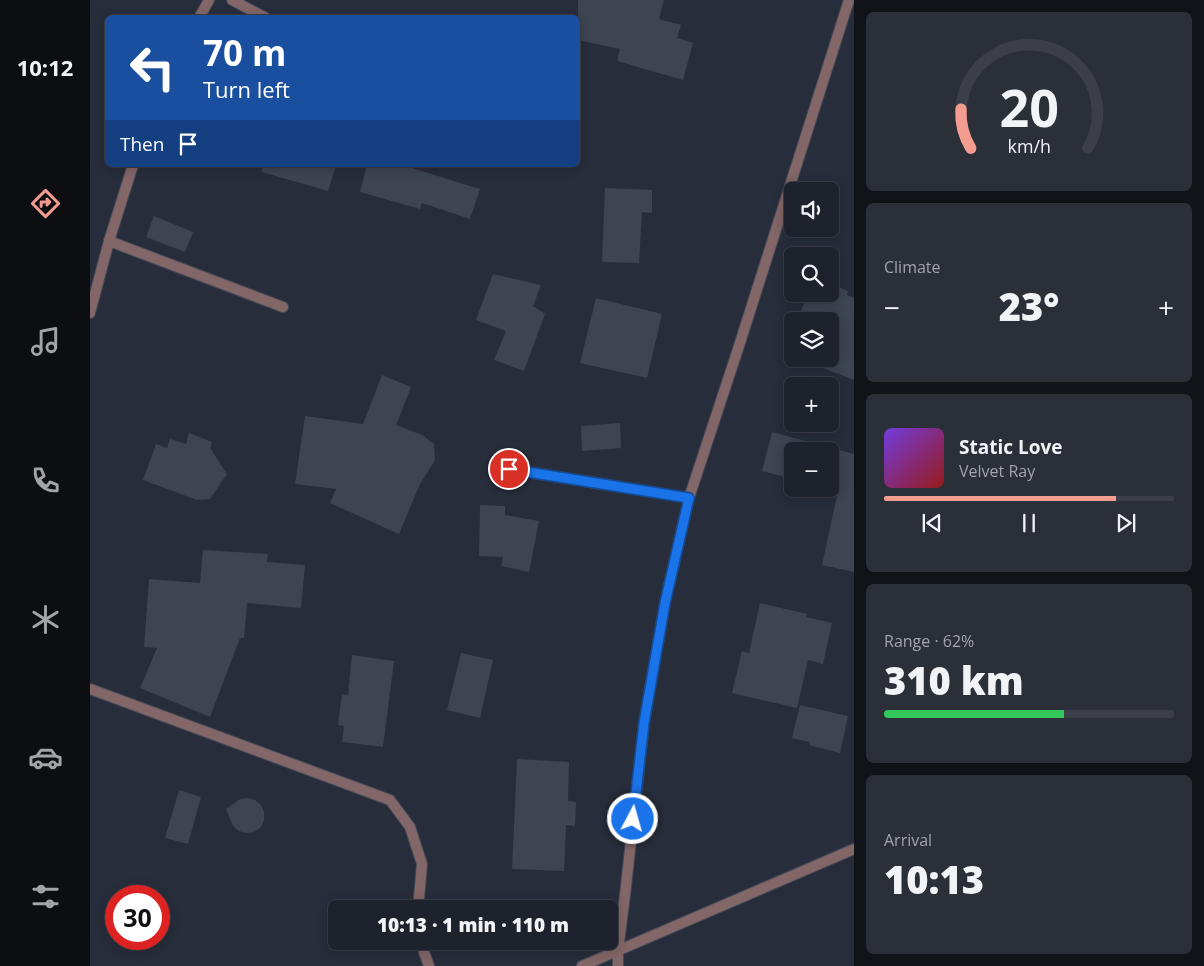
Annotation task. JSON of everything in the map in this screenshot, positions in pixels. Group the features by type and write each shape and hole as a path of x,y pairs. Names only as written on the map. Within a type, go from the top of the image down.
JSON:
{"street":[{"path":"202,15 209,0"},
{"path":"232,0 260,15"},
{"path":"618,966 618,950 644,723 665,603 689,498 849,0"},
{"path":"90,313 109,241 132,167"},
{"path":"109,241 283,307"},
{"path":"509,469 689,498"},
{"path":"90,689 390,800 410,827 422,864 419,900"},
{"path":"582,966 854,849"},
{"path":"424,950 429,966"}],"building":[{"path":"578,0 664,0 659,19 681,25 677,38 693,43 683,80 617,61 620,49 580,40 580,15 578,15"},
{"path":"262,167 335,167 328,191 262,172"},
{"path":"366,167 408,167 480,189 470,219 422,203 420,209 360,192"},
{"path":"605,188 652,190 652,213 642,212 639,263 602,262"},
{"path":"154,216 193,232 185,252 146,237"},
{"path":"493,274 541,285 533,306 545,314 524,371 494,360 506,331 476,320"},
{"path":"839,288 848,291 847,295 854,298 854,380 821,367 839,367 839,312 801,312 805,302 839,302"},
{"path":"596,298 662,314 647,378 580,363"},
{"path":"382,375 411,387 396,425 422,435 434,444 435,460 420,484 399,534 330,503 336,489 295,484 305,416 363,424"},
{"path":"620,423 621,448 582,451 581,426"},
{"path":"772,432 809,442 784,442 784,477 762,471"},
{"path":"189,433 212,442 210,448 227,474 210,499 197,500 143,480 156,444 167,448 170,439 186,444"},
{"path":"839,450 854,454 854,572 822,565 837,497 839,497"},
{"path":"480,505 505,506 505,515 539,521 529,572 501,566 503,557 479,556"},
{"path":"203,550 268,554 267,562 305,565 301,608 247,603 244,638 240,638 210,717 140,688 157,648 144,647 149,579 200,583"},
{"path":"760,603 807,614 806,617 832,623 823,664 808,660 797,708 732,693 742,651 749,653"},
{"path":"461,653 493,660 480,718 447,710"},
{"path":"352,655 394,661 383,747 342,742 344,726 338,725 342,694 348,695"},
{"path":"800,705 848,716 840,753 809,745 810,742 792,738"},
{"path":"517,759 569,762 568,801 576,802 575,826 566,825 564,871 512,869"},
{"path":"179,790 201,797 188,844 165,838"},
{"path":"248,798 255,800 261,805 264,812 264,820 261,827 254,832 246,833 239,831 233,826 226,809 240,799"}],"route":[{"path":"509,469 689,498 665,603 644,723 633,819"}]}
